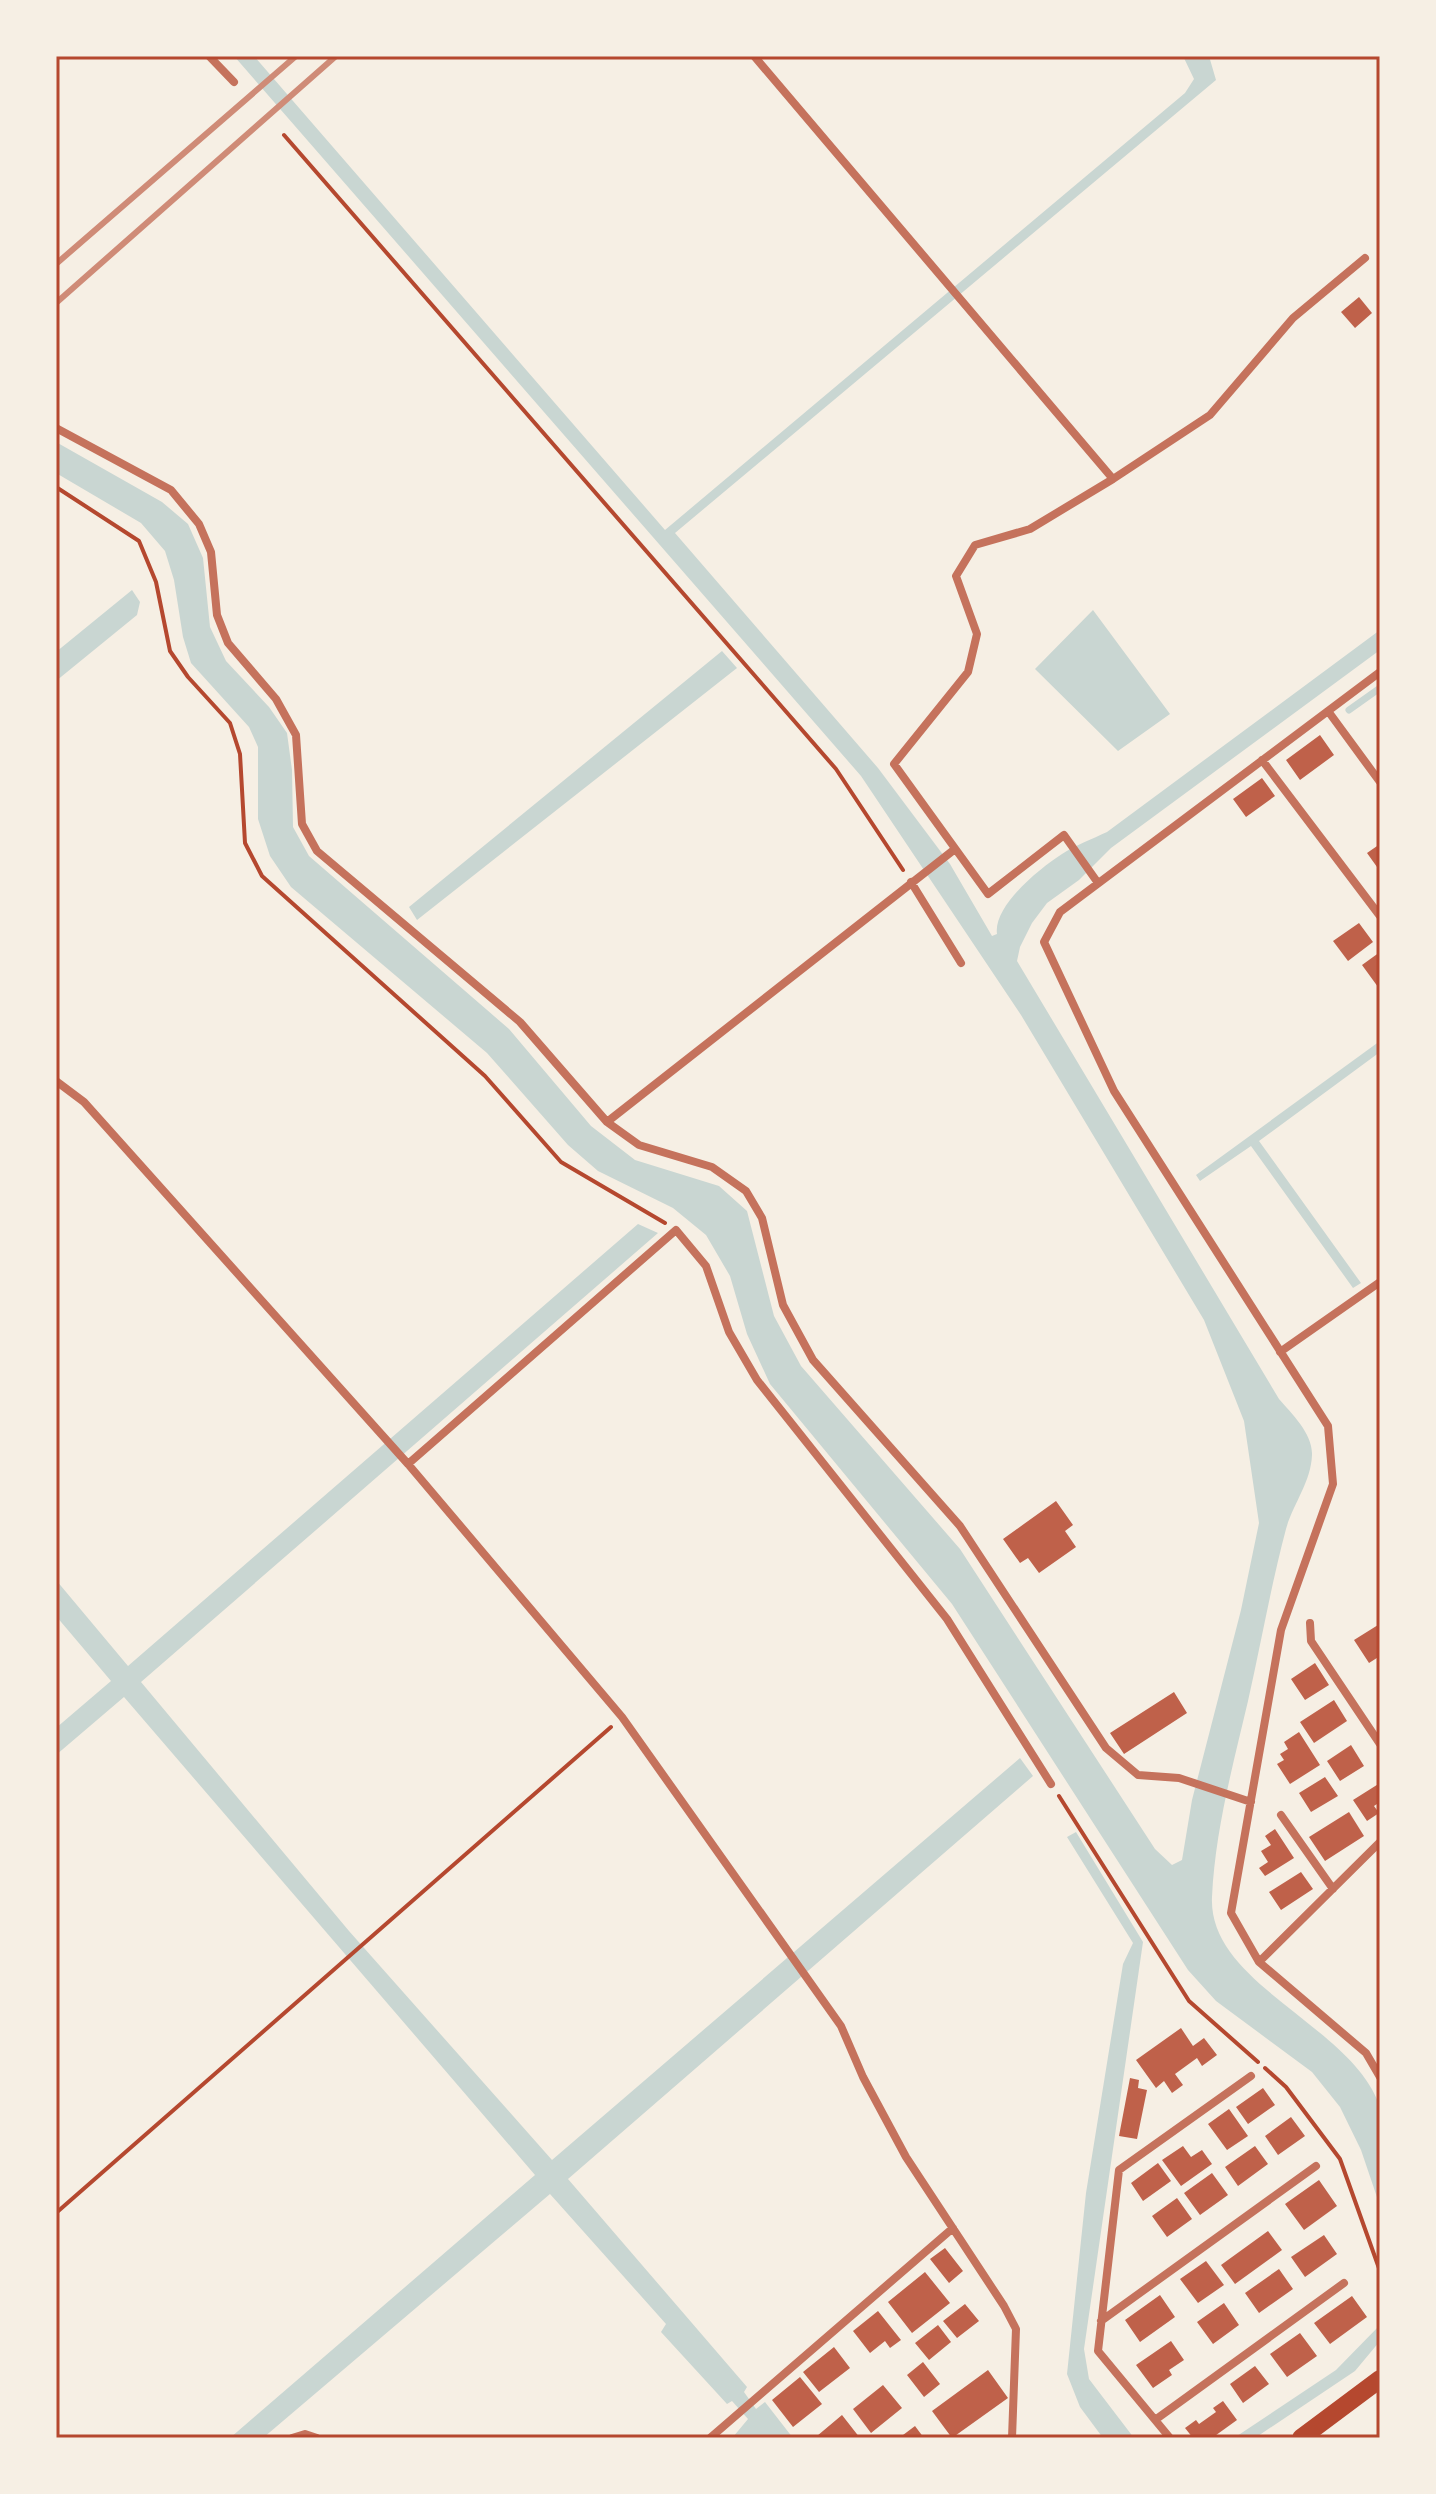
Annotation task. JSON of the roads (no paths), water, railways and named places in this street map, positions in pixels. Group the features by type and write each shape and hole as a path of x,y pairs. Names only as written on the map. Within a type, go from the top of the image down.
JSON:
{"highway":[{"path":"1301,2438 1380,2379"}],"street":[{"path":"209,56 234,82"},
{"path":"754,56 1113,479"},
{"path":"1098,883 1064,835 988,894 894,764 968,672 977,634 956,576 975,545 1030,529 1210,415 1293,318 1365,258"},
{"path":"56,428 171,490 199,524 211,552 217,615 228,643 276,699 296,735 302,824 317,851 520,1022 607,1122 639,1145 712,1167 746,1191 762,1218 783,1305 813,1360 960,1526 1106,1748 1138,1775 1179,1778 1251,1802"},
{"path":"1380,672 1060,912 1044,942 1114,1091 1328,1426 1333,1484 1281,1630 1231,1913 1259,1962 1366,2053 1380,2077"},
{"path":"1328,711 1380,782"},
{"path":"1262,760 1380,916"},
{"path":"607,1122 955,849"},
{"path":"911,882 961,963"},
{"path":"58,1088 84,1102 408,1464 622,1717 810,1980 841,2026 863,2077 906,2157 1016,2329 1012,2438"},
{"path":"408,1464 676,1230 706,1266 729,1332 757,1380 947,1619 1051,1784"},
{"path":"1280,1352 1380,1282"},
{"path":"1310,1623 1311,1641 1380,1744"},
{"path":"1281,1815 1333,1889"},
{"path":"1259,1962 1380,1842"},
{"path":"1170,2438 1098,2351 1119,2170 1251,2076"},
{"path":"1101,2321 1316,2166"},
{"path":"710,2438 953,2228"},
{"path":"1155,2420 1344,2283"},
{"path":"292,2438 305,2434 317,2438"}],"waterway":[{"path":"1349,710 1380,688"}],"railway":[{"path":"56,264 296,56"},
{"path":"56,303 336,56"}]}
